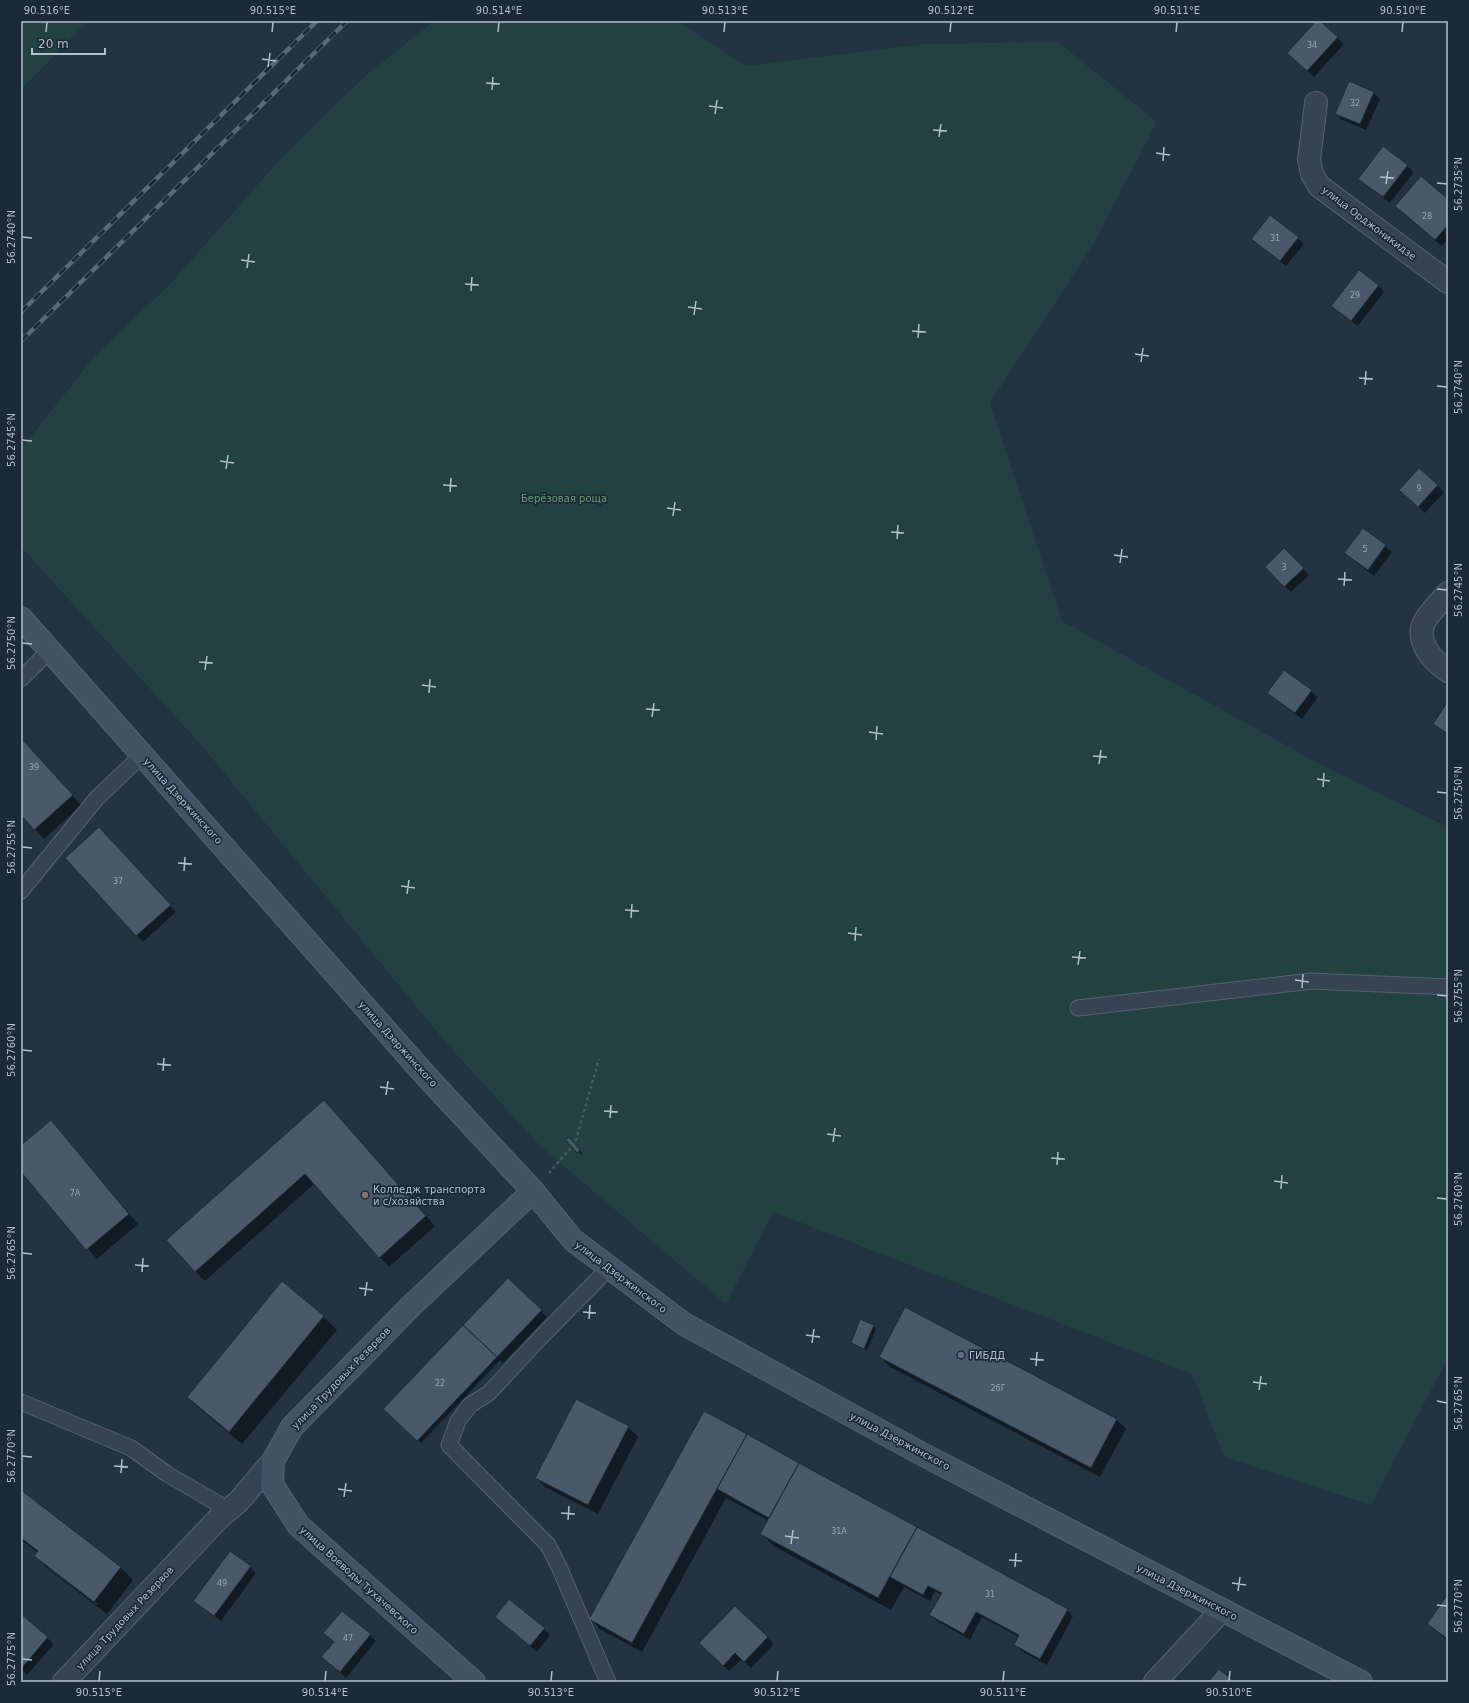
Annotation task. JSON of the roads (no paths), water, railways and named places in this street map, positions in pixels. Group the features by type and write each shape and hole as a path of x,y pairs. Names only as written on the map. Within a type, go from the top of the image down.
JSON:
{"main road":[{"name":"улица Дзержинского","path":"21,618 421,1071 533,1191 573,1240 684,1324 922,1454 1361,1682"},
{"name":"улица Трудовых Резервов","path":"273,1461 292,1427 411,1306 533,1191"},
{"name":"улица Воеводы Тухачевского","path":"273,1461 272,1484 298,1526 474,1682"}],"street":[{"name":"улица Орджоникидзе","path":"1316,103 1309,160 1312,174 1320,186 1448,282"},
{"path":"1448,593 1425,620 1421,632 1426,650 1436,664 1448,671"},
{"name":"улица Трудовых Резервов","path":"64,1682 219,1518 239,1501 273,1461"},
{"path":"1155,1682 1222,1610"}],"lane":[{"path":"21,679 50,650"},
{"path":"21,891 97,798 142,755"},
{"path":"1078,1008 1312,981 1448,987"},
{"path":"608,1682 560,1568 548,1544 448,1445 458,1421 470,1405 489,1393 541,1337 609,1268"},
{"path":"21,1402 131,1448 167,1474 229,1510"}],"railway":[{"path":"21,312 317,21"},
{"path":"21,341 347,21"}],"place":[{"name":"Колледж транспорта и с/хозяйства","path":"365,1195"},
{"name":"ГИБДД","path":"961,1355"}],"park label":[{"name":"Берёзовая роща","path":"564,498"}]}
